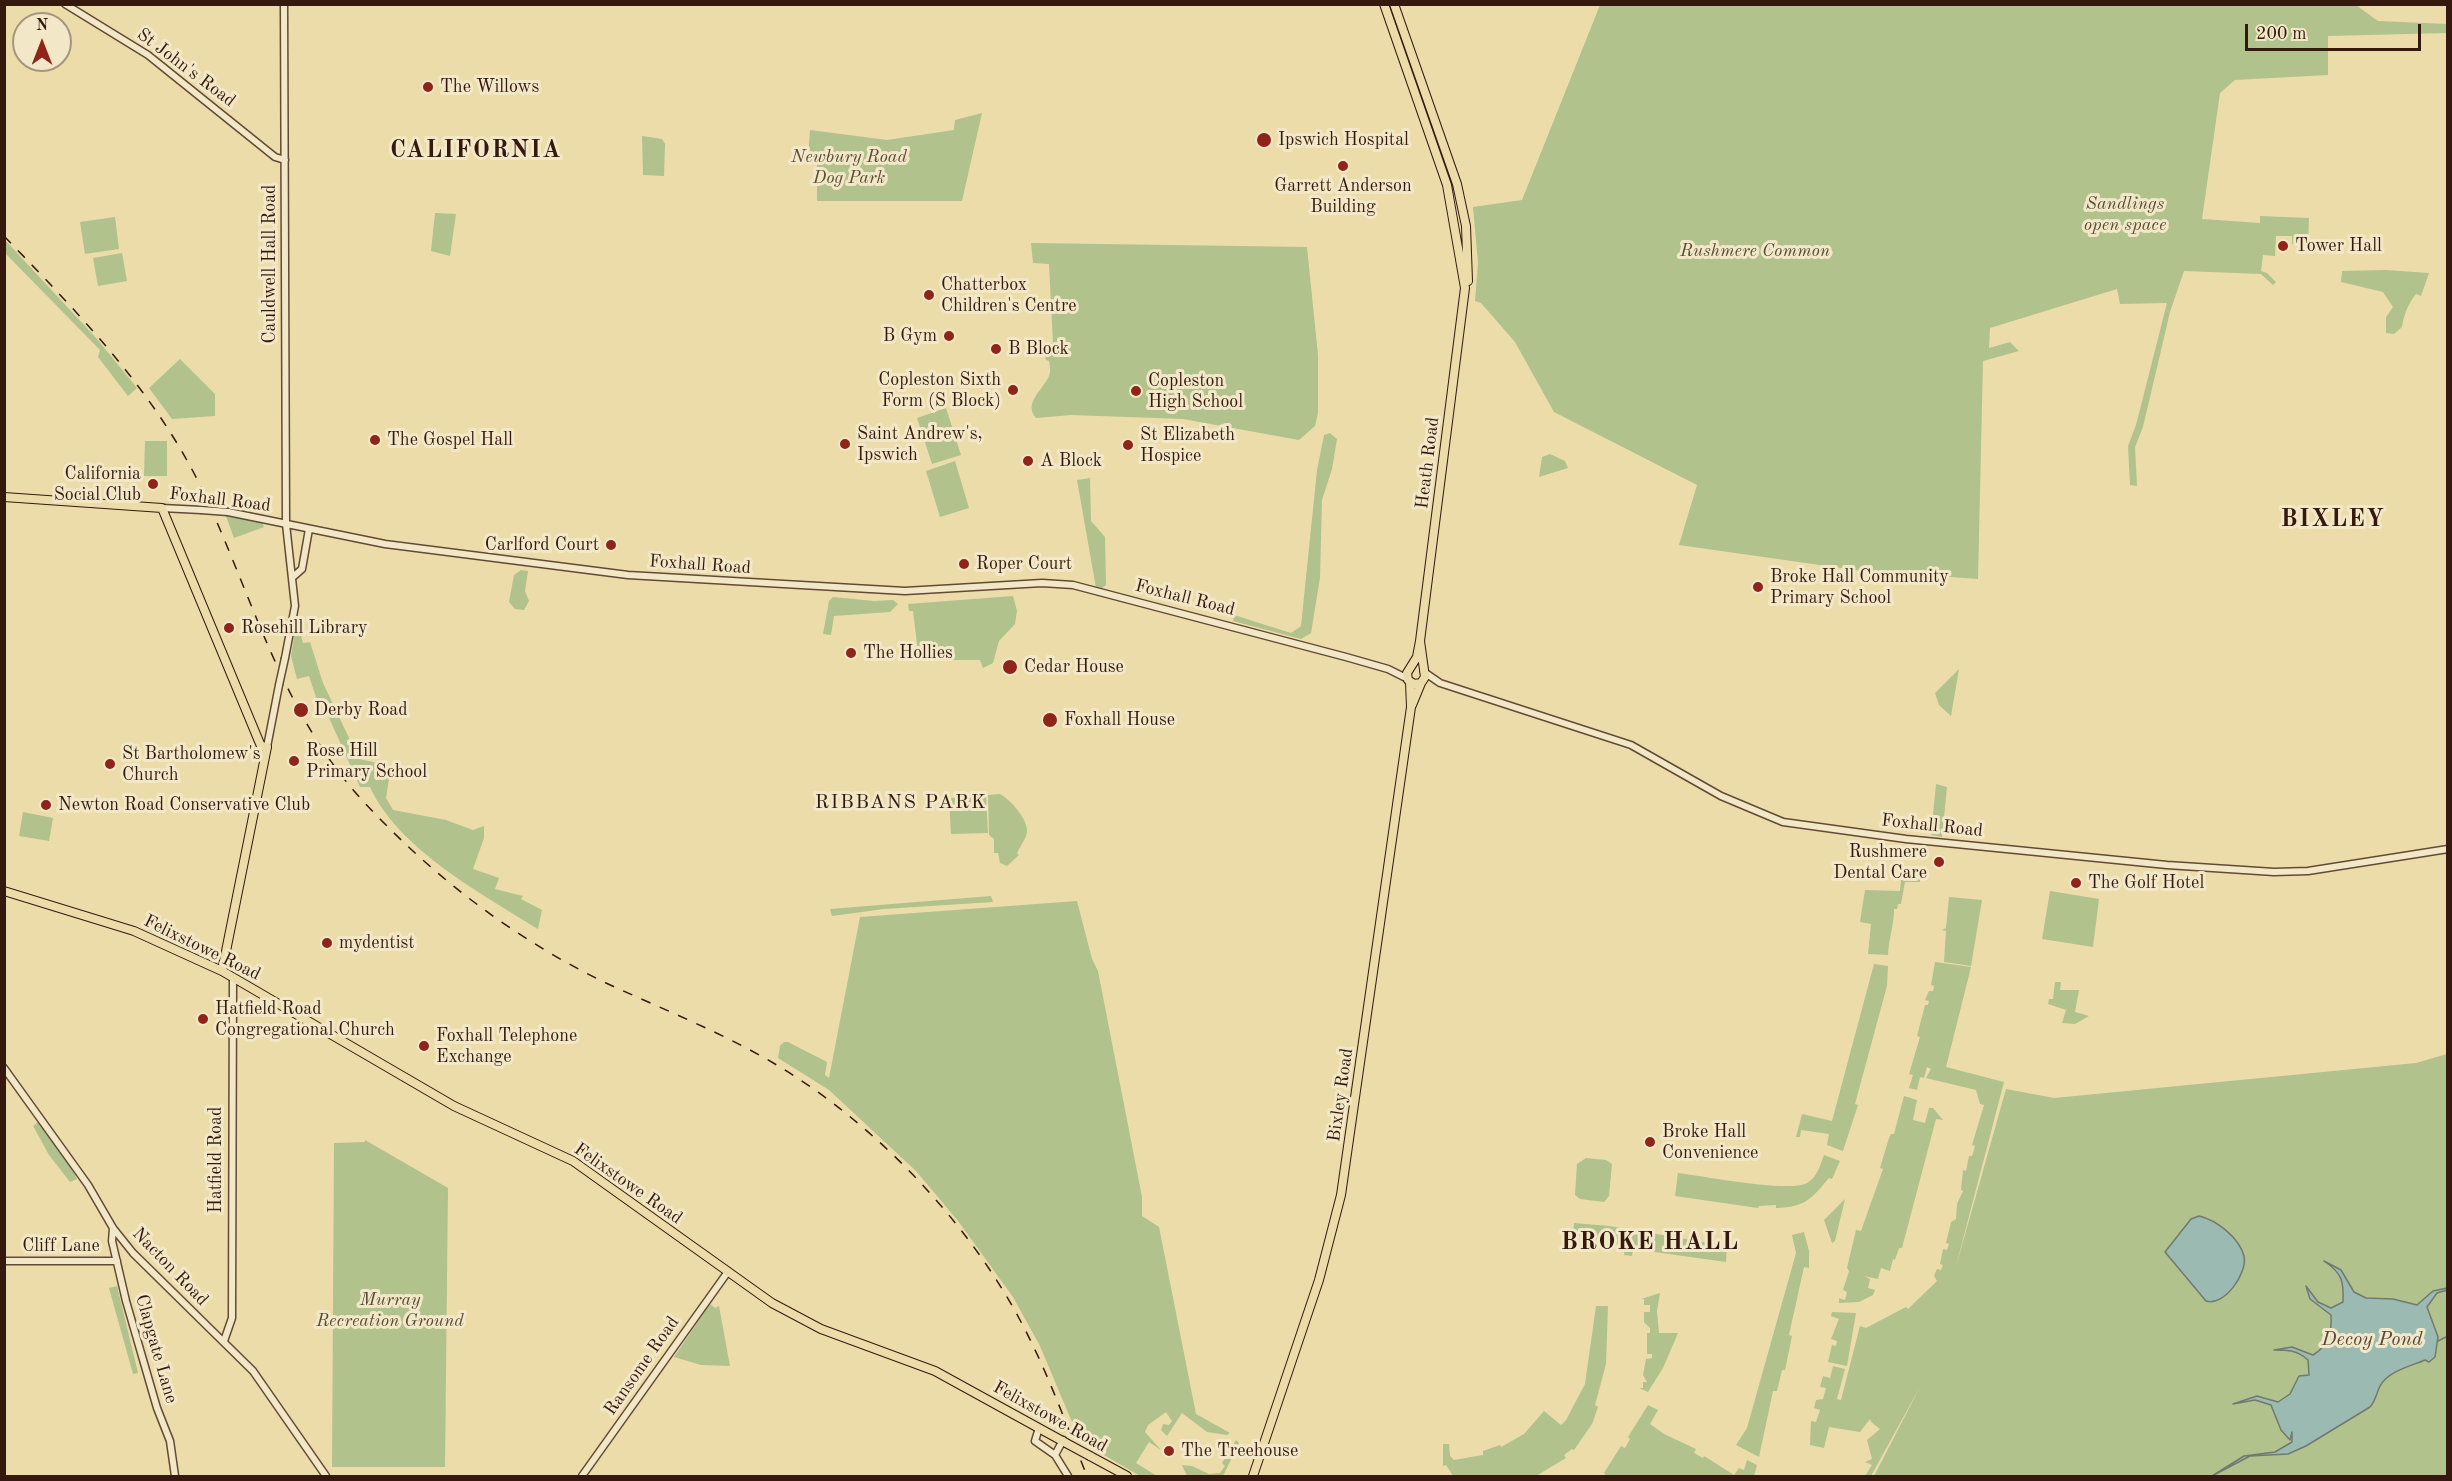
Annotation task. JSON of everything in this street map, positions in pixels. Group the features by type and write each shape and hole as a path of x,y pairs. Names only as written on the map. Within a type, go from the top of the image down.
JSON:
{"main road":[{"name":"Heath Road","path":"1384,4 1452,207 1465,288"},
{"name":"Heath Road","path":"1394,4 1457,184 1468,246 1468,278 1420,641 1417,657 1410,669 1409,681"},
{"name":"Foxhall Road","path":"4,497 162,508"},
{"path":"162,508 261,746 267,747 222,971"},
{"name":"Heath Road","path":"1420,641 1423,671 1421,682"},
{"path":"1410,669 1415,666 1423,671"},
{"path":"1409,681 1421,682"},
{"name":"Bixley Road","path":"1252,1476 1319,1280 1341,1195 1411,707 1409,681"},
{"name":"Bixley Road","path":"1411,707 1421,682"},
{"name":"Felixstowe Road","path":"4,891 134,931 222,971 454,1106 573,1161 772,1303 821,1329 935,1371 1127,1476"}],"street":[{"name":"St John's Road","path":"65,4 148,55 275,157 285,160"},
{"name":"Cauldwell Hall Road","path":"284,4 286,524"},
{"name":"Foxhall Road","path":"162,508 228,512 436,552 628,575 905,591 1042,583 1072,585 1388,669 1409,681"},
{"path":"267,747 295,606 294,576 286,524"},
{"path":"294,576 302,569 309,529"},
{"name":"Foxhall Road","path":"1388,669 1410,669"},
{"name":"Foxhall Road","path":"1423,671 1440,683"},
{"name":"Foxhall Road","path":"1421,682 1440,683 1631,745 1721,796 1783,822 1840,831 2167,866 2274,872 2308,871 2448,849"},
{"name":"Hatfield Road","path":"224,1341 232,1318 232,977"},
{"name":"Nacton Road","path":"4,1068 88,1185 113,1228 133,1253 253,1371 326,1476"},
{"name":"Clapgate Lane","path":"113,1228 111,1236 117,1261 147,1377 170,1441 175,1476"},
{"name":"Cliff Lane","path":"4,1261 117,1261"},
{"name":"Ransome Road","path":"582,1476 727,1273"},
{"path":"1039,1428 1035,1441 1055,1455 1068,1476"},
{"path":"1055,1455 1064,1441"}],"green space":[{"name":"Rushmere Common","path":"1600,5 2356,5 2378,21 2447,24 2447,33 2328,36 2328,75 2235,80 2220,93 2202,219 2260,223 2260,216 2309,218 2308,245 2292,244 2292,236 2276,236 2275,256 2263,255 2261,271 2267,273 2276,282 2273,285 2261,274 2184,271 2170,312 2143,427 2135,447 2137,486 2130,485 2128,446 2136,425 2167,303 2120,304 2117,289 1990,328 1989,348 2010,342 2019,351 1983,361 1978,579 1855,570 1679,545 1697,485 1554,412 1515,342 1481,303 1475,301 1478,263 1473,207 1522,200"},
{"name":"Newbury Road Dog Park","path":"982,113 962,201 817,201 817,158 808,158 810,130 887,140 954,130 955,120"},
{"path":"642,136 662,139 665,144 664,176 643,175"},
{"path":"435,213 456,214 450,256 431,251"},
{"path":"115,217 119,249 85,254 80,222"},
{"path":"5,240 97,339 137,388 128,396 98,357 100,350 5,253"},
{"path":"1031,243 1307,247 1318,355 1318,413 1315,426 1299,440 1183,419 1071,415 1036,418 1032,407 1033,402 1050,373 1049,361 1046,360 1043,346 1053,343 1049,264 1033,263"},
{"path":"122,253 127,281 98,286 93,258"},
{"path":"2386,270 2429,273 2421,296 2416,294 2413,298 2402,327 2394,334 2386,333 2386,317 2393,307 2383,292 2341,282 2342,271"},
{"path":"180,359 215,394 215,416 172,419 149,388"},
{"path":"946,408 961,455 932,464 917,418"},
{"path":"1330,433 1337,439 1332,469 1322,500 1320,578 1311,633 1301,639 1233,621 1234,615 1291,633 1301,626 1317,470 1324,435"},
{"path":"145,441 167,441 167,476 144,476"},
{"path":"1550,454 1565,461 1568,468 1539,477 1542,457"},
{"path":"955,461 969,508 940,517 926,471"},
{"path":"1090,478 1091,521 1105,537 1106,585 1101,589 1096,588 1077,480"},
{"path":"226,516 262,522 264,527 234,538"},
{"path":"521,570 528,571 525,591 529,601 524,610 515,609 509,602 514,575"},
{"path":"1013,596 1017,611 1015,624 999,641 993,663 983,668 980,660 919,660 913,611 909,611 908,604"},
{"path":"833,597 874,601 893,600 898,604 890,612 834,616 831,635 823,634 829,601"},
{"path":"295,632 300,632 303,643 310,642 323,683 359,759 391,766 386,798 393,810 446,820 473,830 484,826 484,838 473,869 499,878 495,889 523,896 521,899 542,910 538,929 468,885 421,850 400,830 383,809 370,787 360,787 326,711 321,712 309,676 297,679 291,656"},
{"path":"1959,669 1951,716 1939,705 1935,693"},
{"path":"1936,784 1947,787 1942,837 1931,835"},
{"path":"1000,794 1019,812 1027,831 1017,853 1019,855 1007,866 1000,863 998,853 994,853 994,839 989,835 988,795"},
{"path":"986,797 988,833 951,834 949,798"},
{"path":"23,812 53,818 49,841 19,836"},
{"path":"1916,871 1921,871 1920,882 1905,882 1901,904 1894,909 1888,955 1868,954 1871,924 1860,922 1865,890 1900,891 1901,880 1906,880 1907,875 1915,875"},
{"path":"2050,891 2099,899 2093,947 2042,939"},
{"path":"991,896 993,902 884,909 832,916 830,909"},
{"path":"1949,897 1982,900 1971,966 1944,962 1946,931 1942,930 1946,928"},
{"path":"1077,901 1092,959 1098,971 1142,1197 1142,1216 1159,1227 1196,1414 1230,1433 1227,1435 1207,1432 1182,1413 1167,1436 1161,1430 1163,1424 1169,1425 1172,1421 1166,1412 1148,1425 1145,1432 1161,1450 1149,1442 1136,1463 1157,1476 1140,1476 1080,1441 1040,1346 1013,1297 958,1221 916,1171 829,1090 778,1058 780,1046 788,1042 827,1062 825,1075 829,1078 860,917"},
{"path":"1935,962 1971,967 1946,1067 2004,1082 1955,1270 2006,1089 2054,1098 2416,1063 2447,1054 2447,1476 1874,1476 1921,1385 1871,1476 1865,1476 1872,1465 1865,1462 1872,1459 1867,1440 1880,1429 1870,1419 1860,1432 1829,1427 1824,1448 1810,1445 1811,1421 1816,1422 1820,1410 1814,1408 1816,1400 1823,1399 1826,1388 1820,1387 1823,1376 1830,1378 1833,1366 1845,1369 1837,1399 1841,1400 1860,1326 1866,1328 1906,1307 1908,1309 1937,1281 1934,1276 1937,1269 1941,1270 1943,1265 1940,1264 1943,1249 1947,1250 1949,1244 1946,1243 1951,1222 1956,1219 1957,1204 1963,1191 1961,1190 1963,1170 1966,1171 1969,1156 1972,1156 1975,1146 1972,1145 1984,1105 1980,1104 1976,1090 1926,1078 1931,1069 1927,1067 1924,1078 1920,1077 1917,1090 1909,1088 1913,1075 1909,1074 1920,1037 1917,1036 1925,1005 1928,1005 1929,1001 1925,1000 1929,991 1933,991 1934,986 1931,985"},
{"path":"1874,964 1888,966 1887,986 1855,1104 1858,1105 1843,1151 1827,1145 1829,1134 1801,1130 1800,1137 1796,1137 1802,1114 1832,1121"},
{"path":"2055,982 2061,982 2060,990 2079,990 2075,1012 2089,1016 2075,1024 2062,1023 2066,1010 2048,1004 2049,999 2053,999"},
{"path":"1904,1096 1917,1100 1913,1120 1925,1123 1929,1108 1933,1108 1943,1120 1936,1119 1902,1248 1899,1248 1895,1260 1893,1259 1890,1271 1881,1268 1878,1279 1864,1276 1870,1279 1868,1288 1875,1290 1873,1295 1859,1302 1839,1303 1839,1298 1845,1300 1847,1292 1843,1290 1849,1271 1847,1268 1856,1230 1861,1231 1883,1169 1880,1168 1889,1138 1891,1134 1894,1134"},
{"path":"38,1122 65,1157 77,1179 70,1182 49,1155 33,1126"},
{"name":"Murray Recreation Ground","path":"365,1140 448,1188 445,1467 332,1467 334,1143 365,1142"},
{"path":"1824,1155 1840,1161 1832,1179 1829,1178 1807,1200 1794,1206 1776,1208 1776,1205 1759,1206 1758,1208 1675,1196 1678,1173 1765,1185 1797,1186 1810,1181 1820,1167"},
{"path":"1586,1158 1606,1160 1612,1164 1609,1196 1604,1202 1580,1199 1575,1195 1577,1164"},
{"path":"1845,1199 1835,1241 1832,1243 1824,1220"},
{"path":"1574,1223 1609,1226 1727,1246 1726,1262 1633,1249 1632,1256 1624,1255 1625,1246 1573,1234"},
{"path":"1804,1232 1809,1251 1809,1268 1804,1267 1789,1335 1792,1336 1785,1370 1782,1370 1777,1391 1773,1391 1759,1457 1736,1445 1747,1428 1796,1253 1792,1235"},
{"path":"117,1286 138,1373 133,1374 109,1288"},
{"path":"1660,1293 1657,1311 1659,1333 1678,1333 1663,1368 1648,1392 1639,1388 1643,1388 1643,1382 1647,1382 1643,1375 1646,1359 1652,1358 1652,1354 1647,1354 1647,1333 1650,1333 1650,1328 1644,1322 1644,1312 1650,1312 1650,1305 1644,1305 1644,1299 1641,1299"},
{"path":"710,1304 715,1308 719,1306 730,1366 701,1365 674,1357"},
{"path":"1596,1306 1608,1306 1606,1364 1595,1405 1598,1407 1592,1424 1574,1450 1564,1455 1566,1458 1536,1476 1452,1476 1446,1465 1443,1466 1443,1444 1449,1444 1450,1456 1454,1460 1483,1455 1483,1451 1500,1445 1501,1447 1524,1434 1544,1411 1561,1425 1566,1420 1585,1384"},
{"path":"1832,1312 1856,1313 1847,1366 1828,1362 1832,1345 1836,1346 1837,1341 1831,1339 1839,1319 1831,1316"},
{"path":"1648,1405 1658,1410 1650,1424 1664,1434 1696,1449 1694,1453 1703,1458 1704,1456 1734,1475 1739,1468 1744,1470 1747,1460 1757,1465 1754,1476 1606,1476 1604,1473 1621,1446 1625,1448 1630,1439 1628,1437"},
{"path":"1236,1440 1239,1443 1223,1476 1187,1476 1182,1465 1192,1466 1209,1474 1220,1473 1225,1466 1222,1463"}],"water":[{"path":"2199,1216 2226,1230 2237,1242 2244,1256 2242,1271 2233,1287 2220,1299 2213,1301 2206,1301 2165,1252 2191,1219"},
{"name":"Decoy Pond","path":"2324,1261 2341,1270 2354,1292 2366,1298 2393,1299 2417,1305 2433,1291 2447,1288 2437,1293 2427,1307 2438,1337 2435,1357 2429,1362 2425,1360 2388,1376 2380,1386 2370,1407 2306,1446 2288,1454 2250,1456 2212,1476 2244,1456 2275,1452 2292,1442 2292,1432 2290,1440 2281,1430 2271,1405 2255,1400 2233,1404 2257,1396 2278,1402 2290,1394 2299,1376 2309,1375 2308,1360 2300,1354 2274,1350 2292,1347 2313,1355 2326,1343 2330,1333 2331,1315 2310,1299 2306,1286 2318,1302 2331,1308 2343,1302 2341,1278"}],"waterway":[{"path":"2438,1341 2448,1336"}],"railway":[{"path":"4,236 111,352 159,415 180,448 218,524 288,688 333,765 362,800 445,879 506,925 538,946 606,983 755,1052 847,1114 881,1144 945,1210 998,1282 1039,1358 1087,1476"}],"place":[{"name":"The Willows","path":"428,87"},
{"name":"Ipswich Hospital","path":"1264,140"},
{"name":"Garrett Anderson Building","path":"1343,166"},
{"name":"Tower Hall","path":"2283,246"},
{"name":"Chatterbox Children's Centre","path":"929,295"},
{"name":"B Gym","path":"949,336"},
{"name":"B Block","path":"996,349"},
{"name":"Copleston Sixth Form (S Block)","path":"1013,390"},
{"name":"Copleston High School","path":"1136,391"},
{"name":"The Gospel Hall","path":"375,440"},
{"name":"Saint Andrew's, Ipswich","path":"845,444"},
{"name":"St Elizabeth Hospice","path":"1128,445"},
{"name":"A Block","path":"1028,461"},
{"name":"California Social Club","path":"153,484"},
{"name":"Carlford Court","path":"611,545"},
{"name":"Roper Court","path":"964,564"},
{"name":"Broke Hall Community Primary School","path":"1758,587"},
{"name":"Rosehill Library","path":"229,628"},
{"name":"The Hollies","path":"851,653"},
{"name":"Cedar House","path":"1010,667"},
{"name":"Derby Road","path":"301,710"},
{"name":"Foxhall House","path":"1050,720"},
{"name":"Rose Hill Primary School","path":"294,761"},
{"name":"St Bartholomew's Church","path":"110,764"},
{"name":"Newton Road Conservative Club","path":"46,805"},
{"name":"Rushmere Dental Care","path":"1939,862"},
{"name":"The Golf Hotel","path":"2076,883"},
{"name":"mydentist","path":"327,943"},
{"name":"Hatfield Road Congregational Church","path":"203,1019"},
{"name":"Foxhall Telephone Exchange","path":"424,1046"},
{"name":"Broke Hall Convenience","path":"1650,1142"},
{"name":"The Treehouse","path":"1169,1451"}],"district":[{"name":"CALIFORNIA","path":"476,151"},
{"name":"BIXLEY","path":"2333,520"},
{"name":"RIBBANS PARK","path":"901,803"},
{"name":"BROKE HALL","path":"1650,1243"}],"park label":[{"name":"Sandlings open space","path":"2125,214"}]}
